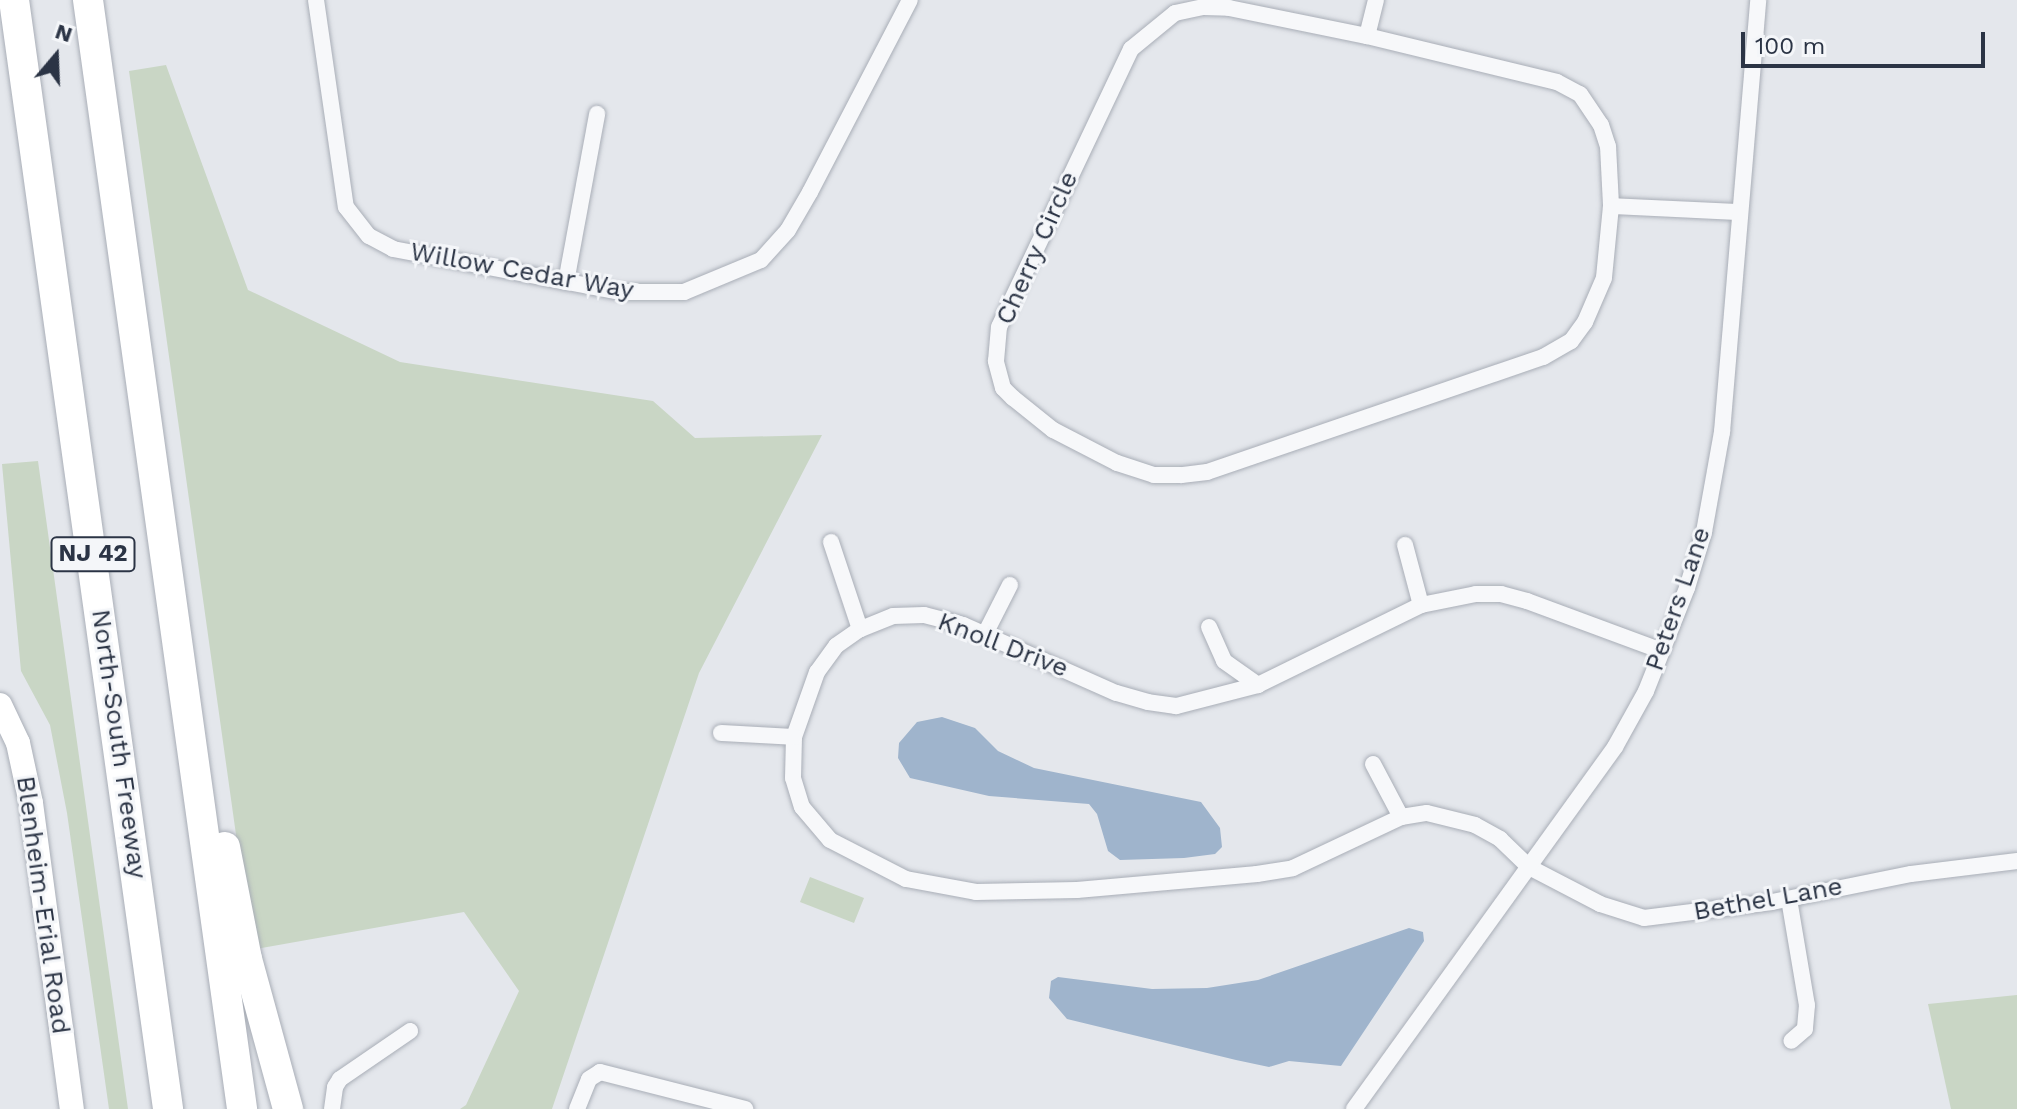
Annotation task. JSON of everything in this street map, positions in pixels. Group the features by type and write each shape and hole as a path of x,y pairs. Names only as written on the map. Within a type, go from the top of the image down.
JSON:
{"highway":[{"name":"North-South Freeway","path":"14,0 168,1109"},
{"name":"NJ 42","path":"88,0 242,1109"},
{"path":"165,546 247,959 288,1109"}],"main road":[{"name":"Blenheim-Erial Road","path":"0,705 18,743 31,803 72,1109"}],"street":[{"name":"Willow Cedar Way","path":"316,0 346,207 369,236 393,249 620,292 684,292 761,260 796,218 910,0"},
{"path":"1367,36 1376,0"},
{"name":"Peters Lane","path":"1354,1109 1615,747 1662,651 1687,588 1707,518 1722,432 1758,0"},
{"name":"Cherry Circle","path":"1204,7 1229,8 1367,36 1557,82 1580,94 1601,125 1608,146 1611,206 1604,278 1585,322 1571,341 1543,357 1207,472 1154,475 1117,463 1053,430 1003,388 996,361 999,327 1131,49 1175,13 1204,7"},
{"path":"566,282 597,114"},
{"path":"1611,206 1740,212"},
{"path":"831,542 860,629"},
{"path":"1405,545 1421,605"},
{"path":"985,634 1010,585"},
{"name":"Knoll Drive","path":"1529,867 1500,839 1475,825 1427,813 1401,817 1281,870 1077,890 976,892 906,879 830,840 802,807 793,778 794,737 817,672 836,646 860,629 893,616 924,615 985,634 1116,693 1176,706 1258,685 1421,605 1444,598 1501,594 1662,651"},
{"path":"1209,627 1224,661 1258,685"},
{"path":"721,733 794,737"},
{"path":"1373,764 1401,817"},
{"name":"Bethel Lane","path":"1529,867 1600,904 1644,918 1789,899 1911,874 2017,861"},
{"path":"1789,899 1807,1005 1805,1029 1791,1041"},
{"path":"332,1109 335,1087 340,1079 410,1031"},
{"path":"577,1109 589,1079 600,1072 745,1109"}],"green space":[{"path":"166,65 248,290 400,362 653,401 695,438 822,435 699,673 552,1109 460,1109 466,1105 519,991 464,912 256,949 253,956 129,71"},
{"path":"38,461 128,1109 109,1109 67,813 50,725 21,671 2,464"},
{"path":"810,877 864,898 854,923 800,902"},
{"path":"2017,995 2017,1109 1951,1109 1928,1004"}],"water":[{"path":"942,717 975,728 998,751 1034,768 1201,802 1220,828 1222,847 1215,854 1184,858 1120,860 1108,851 1097,814 1089,804 989,796 910,778 898,758 899,743 917,722"},
{"path":"1409,928 1423,932 1424,941 1341,1066 1289,1061 1269,1067 1236,1060 1067,1019 1049,998 1051,981 1058,977 1152,989 1207,988 1258,980"}]}
